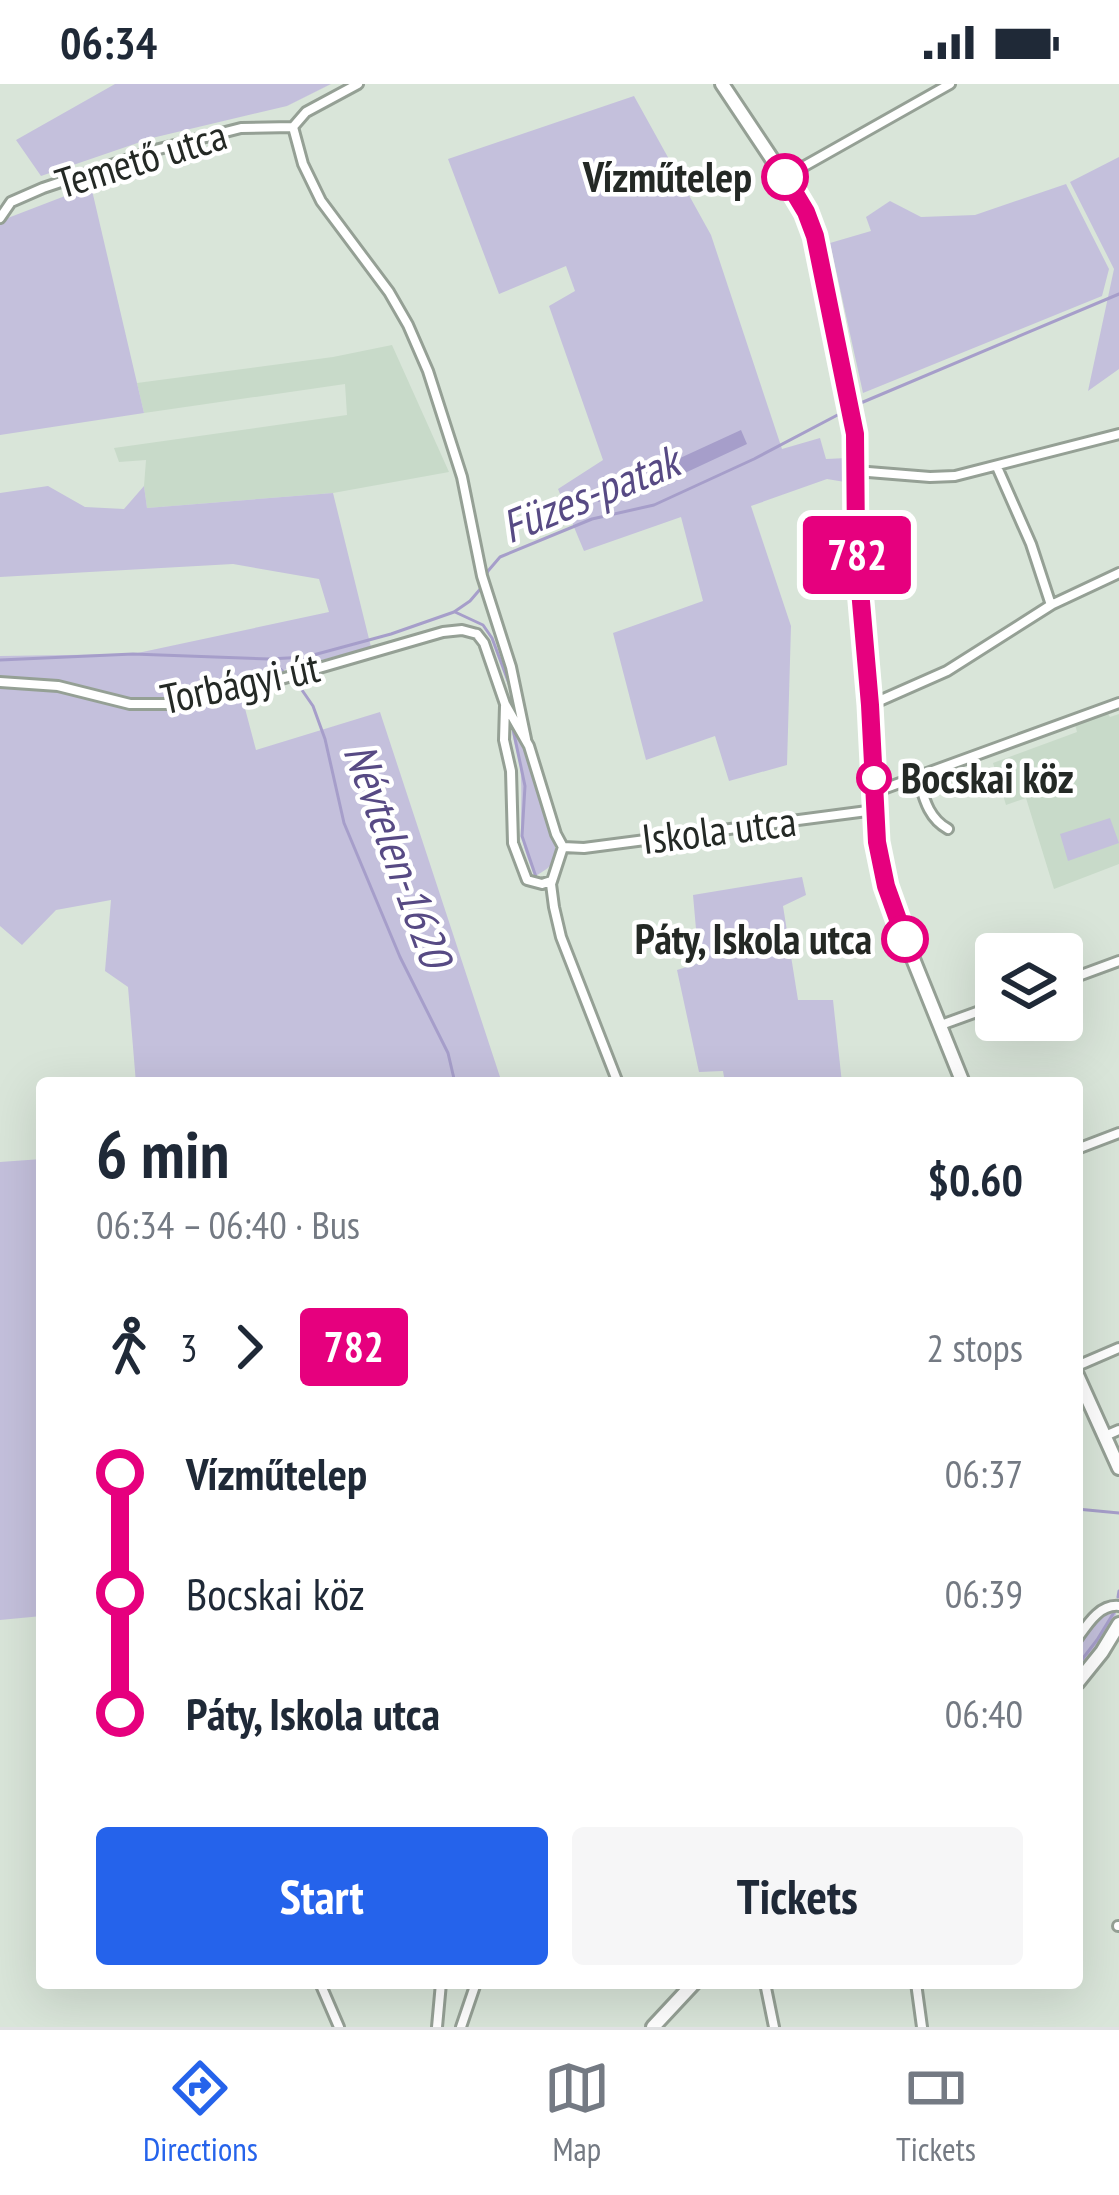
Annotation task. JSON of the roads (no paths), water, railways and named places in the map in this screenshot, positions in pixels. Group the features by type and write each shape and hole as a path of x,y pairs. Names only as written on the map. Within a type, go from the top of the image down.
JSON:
{"main road":[{"path":"722,84 785,177 815,236 851,407 877,842 886,886 961,1077"},
{"path":"1083,1384 1119,1468"},
{"path":"1083,1676 1119,1624"},
{"path":"653,2027 688,1989"}],"street":[{"path":"358,84 306,112 293,128 321,201 389,292 415,340 462,478 485,588 511,667 526,739 562,847 543,883"},
{"path":"785,177 950,84"},
{"name":"Temető utca","path":"0,218 11,202 159,148 241,128 293,128"},
{"path":"855,471 930,477 973,473 1119,434"},
{"path":"997,467 1031,544 1051,605"},
{"path":"870,705 947,670 1051,605 1119,573"},
{"path":"495,623 477,634 505,704 526,739"},
{"name":"Torbágyi út","path":"0,682 58,686 158,706 199,702 443,632 477,634"},
{"path":"505,704 503,740 511,771 513,843 527,880 543,883"},
{"path":"874,793 1119,704"},
{"path":"918,778 927,808 947,829"},
{"name":"Iskola utca","path":"562,847 875,810"},
{"path":"543,883 616,1077"},
{"path":"1083,974 1119,961"},
{"path":"940,1025 975,1012"},
{"path":"1083,1146 1119,1132"},
{"path":"1083,1367 1119,1348"},
{"path":"1105,1436 1119,1430"},
{"path":"1083,1632 1108,1606 1119,1606"},
{"path":"323,1989 339,2027"},
{"path":"437,2027 441,1989"},
{"path":"461,2027 474,1989"},
{"path":"766,1989 774,2027"},
{"path":"917,1989 922,2027"}],"waterway":[{"name":"Füzes-patak","path":"856,405 1119,294"},
{"name":"Füzes-patak","path":"485,578 500,557 592,519 654,505 847,410"},
{"name":"Füzes-patak","path":"0,660 133,654 306,657 454,612 482,587"},
{"path":"455,612 483,625 514,697"},
{"name":"Névtelen-1620","path":"272,662 287,675"},
{"name":"Névtelen-1620","path":"295,680 313,706 325,739 344,823 400,957 448,1053 454,1077"},
{"path":"513,729 525,786 522,836 537,880"},
{"name":"Névtelen-1620","path":"1083,1510 1119,1513"},
{"path":"1118,1597 1119,1591"},
{"path":"1083,1658 1116,1609"}],"place":[{"name":"Vízműtelep","path":"785,177"},
{"name":"Bocskai köz","path":"874,778"},
{"name":"Páty, Iskola utca","path":"905,939"}]}
